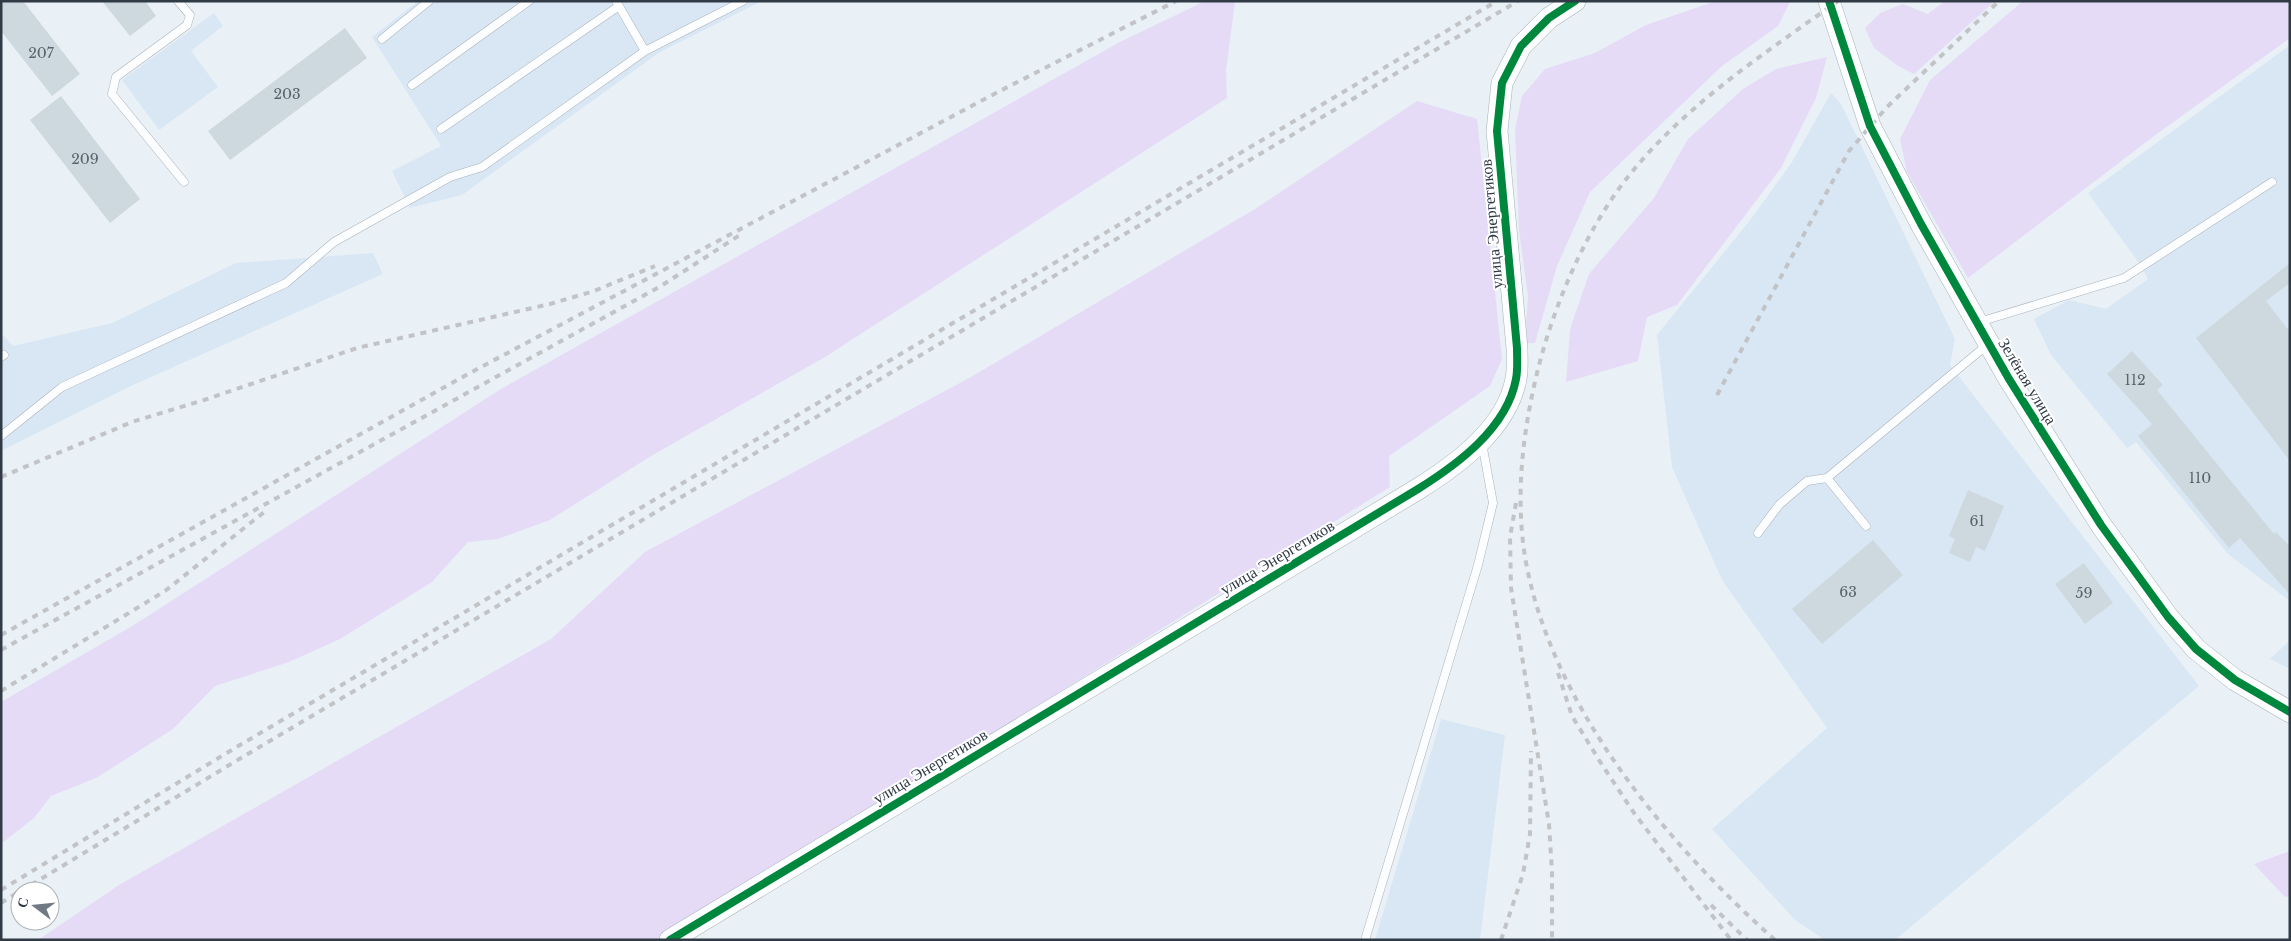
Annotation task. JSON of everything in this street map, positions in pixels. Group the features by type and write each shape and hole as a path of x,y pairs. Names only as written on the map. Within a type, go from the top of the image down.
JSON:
{"street":[{"name":"улица Энергетиков","path":"670,940 1418,489 1451,468 1482,441 1510,400 1516,378 1517,348 1497,131 1502,83 1521,46 1549,18 1575,1"},
{"name":"Зелёная улица","path":"1829,1 1870,126 1921,224 2008,379 2101,525 2168,617 2196,649 2235,680 2290,712"}],"lane":[{"path":"178,1 190,15 187,25 116,77 112,94 184,182"},
{"path":"382,39 429,1"},
{"path":"412,85 529,1"},
{"path":"1,436 62,387 286,283 334,242 450,177 482,167 645,51 743,1"},
{"path":"442,129 617,4 645,51"},
{"path":"1977,322 2124,278 2272,182"},
{"path":"1758,533 1779,505 1807,481 1827,478 1989,344"},
{"path":"1366,940 1478,565 1493,503 1482,441"},
{"path":"1827,478 1866,526"}],"shaded area":[{"path":"418,1 762,1 660,52 462,195 410,208 392,171 441,146 372,37"},
{"path":"1205,1 1235,1 1226,71 1227,98 825,357 651,456 550,520 498,539 468,542 432,582 340,639 289,662 215,686 173,729 96,778 51,796 34,818 1,844 1,702 134,625 501,389 1120,42"},
{"path":"1716,1 1790,2 1778,26 1722,66 1590,192 1557,266 1535,343 1525,343 1528,296 1519,230 1515,130 1522,96 1545,69 1595,53 1646,25"},
{"path":"1945,1 1995,1 1914,74 1898,66 1874,48 1865,28 1880,13 1903,4 1928,14"},
{"path":"2023,1 2290,1 2290,38 2154,136 1968,278 1907,172 1900,139 1930,80"},
{"path":"214,13 223,26 191,51 218,87 159,130 122,80"},
{"path":"2290,45 2290,601 2228,554 2136,442 2127,448 2051,355 2034,319 2069,300 2106,309 2148,279 2139,263 2088,193"},
{"path":"1827,57 1816,98 1781,168 1677,305 1647,317 1638,361 1566,382 1570,329 1589,274 1654,198 1688,139 1743,89 1776,69"},
{"path":"1831,93 1841,104 1955,339 1950,365 2199,686 1895,940 1825,940 1795,920 1712,829 1827,728 1722,580 1672,467 1657,335 1751,219 1792,162"},
{"path":"1417,101 1477,119 1502,359 1490,386 1389,456 1390,487 763,876 656,940 38,940 51,931 60,931 60,925 119,885 551,639 645,552 971,377 1255,209"},
{"path":"373,253 383,274 133,385 1,451 1,333 13,346 112,323 236,263"},
{"path":"2290,640 2290,669 2270,659"},
{"path":"1441,719 1505,735 1480,940 1375,940"},
{"path":"2290,851 2290,896 2285,897 2254,864"}],"building":[{"path":"1,1 23,1 80,74 52,96 1,31"},
{"path":"102,1 145,1 156,16 130,36"},
{"path":"345,28 367,58 230,160 208,131"},
{"path":"61,96 140,199 110,223 30,120"},
{"path":"2290,263 2290,283 2266,301 2290,332 2290,461 2196,338"},
{"path":"2132,351 2163,385 2157,390 2274,534 2276,532 2290,547 2290,595 2240,538 2229,548 2138,436 2152,424 2107,374"},
{"path":"1968,490 2004,506 1985,551 1976,547 1970,562 1949,553 1955,539 1949,536"},
{"path":"1873,540 1903,575 1822,644 1792,609"},
{"path":"2084,563 2113,603 2085,624 2055,584"}],"railway":[{"path":"1,635 468,374 996,93 1176,1"},
{"path":"1,890 235,748 1497,1"},
{"path":"38,881 241,758 1518,1"},
{"path":"1775,940 1693,860 1618,767 1586,717 1559,665 1538,612 1525,557 1522,533 1522,462 1528,415 1538,369 1563,292 1587,241 1615,194 1653,148 1702,102 1728,80 1838,1"},
{"path":"1717,395 1849,151 1887,107 1999,1"},
{"path":"1,650 661,286 743,233"},
{"path":"1,477 132,422 207,399 357,348 550,304 594,291 655,266"},
{"path":"1516,503 1510,537 1511,588 1549,824 1552,872 1552,940"},
{"path":"1,691 165,591 268,509"},
{"path":"1558,673 1572,716 1599,760 1634,813 1731,940"},
{"path":"1501,940 1523,874 1530,834 1531,751"},
{"path":"1,903 10,897"},
{"path":"1711,905 1747,940"}],"cycle path":[{"path":"670,940 1418,489 1449,468 1479,443 1503,413 1511,397 1517,371 1517,348 1497,131 1502,83 1521,46 1549,18 1575,1"},
{"path":"1829,1 1870,126 1921,224 2009,379 2101,525 2168,617 2196,649 2235,680 2290,712"}]}
